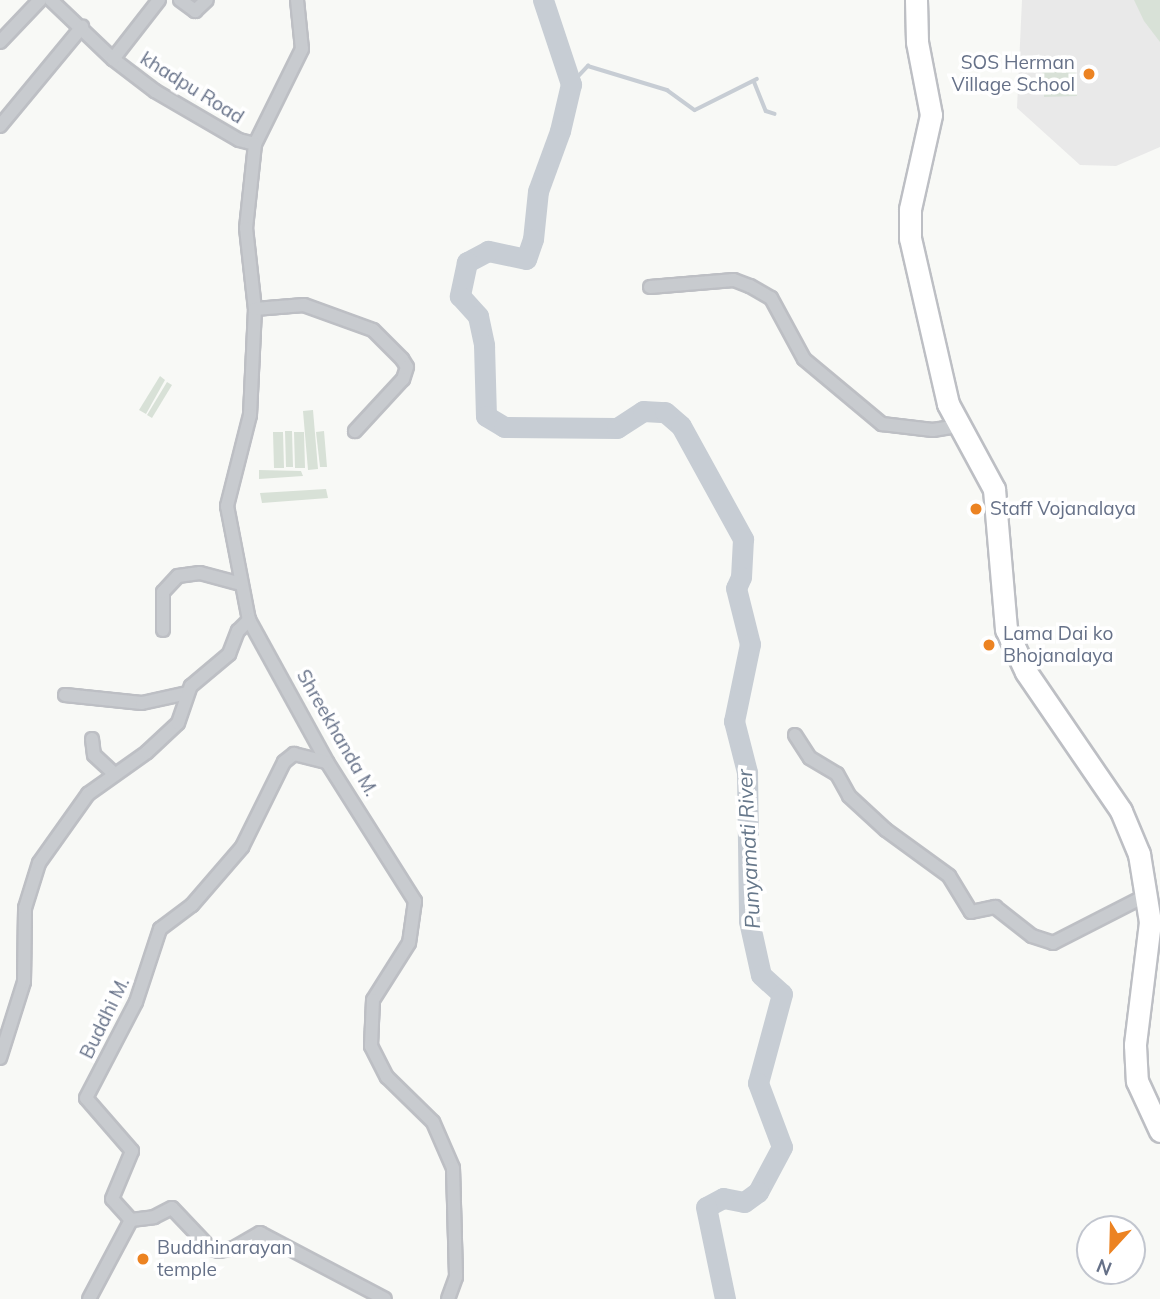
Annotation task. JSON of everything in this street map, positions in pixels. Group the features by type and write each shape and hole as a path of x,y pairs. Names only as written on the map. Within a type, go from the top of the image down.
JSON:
{"main road":[{"path":"916,0 917,42 931,115 910,209 911,238 948,404 994,489 1006,629 1026,673 1121,811 1139,854 1143,897 1150,922 1135,1045 1137,1080 1160,1131"}],"street":[{"path":"0,42 40,0"},
{"name":"khadpu Road","path":"51,0 113,59 190,113 255,144"},
{"path":"113,59 159,0"},
{"path":"180,0 195,11 208,0"},
{"path":"255,144 302,49 297,0"},
{"path":"0,127 82,27"},
{"name":"Shreekhanda M.","path":"255,144 246,228 255,309 250,415 227,506 249,620 327,762 415,901 409,943 373,1000 371,1046 387,1077 433,1122 453,1168 456,1277 448,1299"},
{"path":"650,287 734,280 750,286 771,298 802,355 882,424 933,430 959,426"},
{"path":"255,309 304,305 373,330 402,359 407,367 403,379 355,431"},
{"path":"163,630 163,592 178,576 200,573 241,584"},
{"path":"0,1058 24,982 25,908 39,863 88,794 113,773 147,752 177,723 187,693 229,654 238,631 249,620"},
{"path":"65,695 142,703 187,693"},
{"path":"795,734 810,758 837,774 849,796 886,830 949,876 971,912 995,907 1032,936 1053,943 1143,897"},
{"path":"92,739 93,755 113,773"},
{"name":"Buddhi M.","path":"131,1220 112,1199 132,1151 86,1098 136,1002 160,929 192,905 242,847 284,762 294,754 327,762"},
{"path":"89,1299 131,1220 154,1217 172,1208 211,1249 219,1251 260,1233 386,1299"}],"shaded area":[{"name":"SOS Herman Village School","path":"1022,0 1160,0 1160,147 1116,166 1080,165 1017,108"},
{"path":"1134,0 1160,0 1160,42 1144,21"},
{"path":"1075,64 1077,96 1044,97 1042,66 1069,70 1069,65"},
{"path":"160,376 165,380 146,414 139,410"},
{"path":"167,382 172,385 152,418 147,415"},
{"path":"313,410 318,469 308,470 303,411"},
{"path":"285,431 292,431 293,467 286,467"},
{"path":"324,431 327,467 320,467 316,432"},
{"path":"273,432 283,432 284,468 274,468"},
{"path":"294,432 304,432 305,468 295,468"},
{"path":"259,470 301,471 303,476 259,479"},
{"path":"326,489 328,498 262,503 260,493"}],"waterway":[{"name":"Punyamati River","path":"543,0 571,84 560,131 538,191 533,239 526,259 488,251 467,262 460,296 478,316 484,345 486,416 504,427 617,428 643,411 665,412 681,426 743,539 741,577 736,588 750,644 734,721 747,772 749,921 761,975 782,994 758,1083 782,1147 758,1192 744,1202 723,1198 706,1207 725,1299"},
{"path":"571,84 588,66 667,90 695,110 757,79"},
{"path":"754,81 766,111 775,114"}],"place":[{"name":"SOS Herman Village School","path":"1089,74"},
{"name":"Staff Vojanalaya","path":"976,509"},
{"name":"Lama Dai ko Bhojanalaya","path":"989,645"},
{"name":"Buddhinarayan temple","path":"143,1259"}]}
